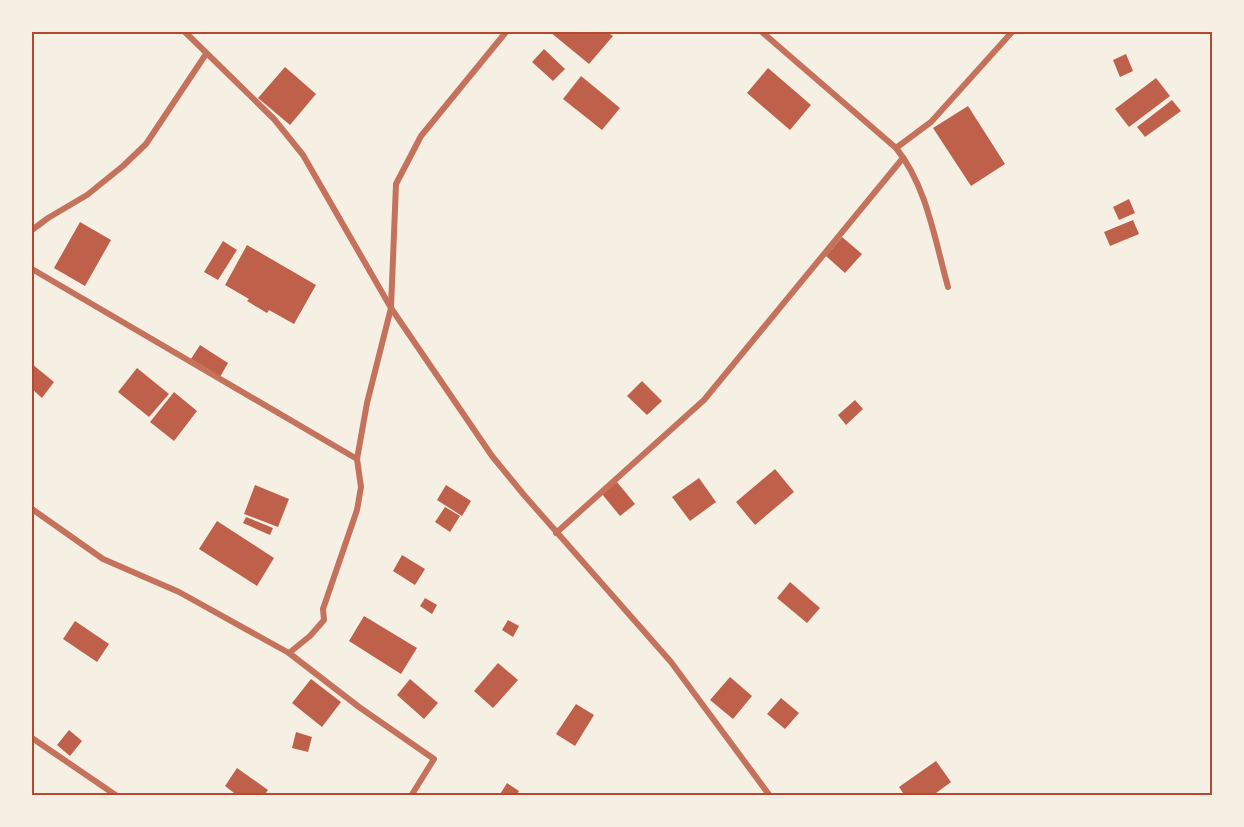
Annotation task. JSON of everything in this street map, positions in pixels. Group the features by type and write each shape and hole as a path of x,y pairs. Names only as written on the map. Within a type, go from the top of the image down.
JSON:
{"street":[{"path":"185,32 274,119 303,155 391,308 492,456 556,533 670,662 770,795"},
{"path":"289,653 310,636 324,620 323,609 357,510 361,487 357,459 367,403 391,308 396,184 421,136 506,32"},
{"path":"762,32 896,148 915,179 948,287"},
{"path":"896,148 931,122 1012,32"},
{"path":"32,230 87,195 146,144 206,54"},
{"path":"556,533 704,400 903,158"},
{"path":"32,269 357,459"},
{"path":"32,509 103,559 178,592 289,653 359,707 434,759 411,795"},
{"path":"32,738 117,795"}],"building":[{"path":"550,32 607,32 613,36 589,64"},
{"path":"544,49 565,69 553,81 532,62"},
{"path":"1126,54 1133,71 1120,77 1113,60"},
{"path":"285,67 316,94 290,125 258,98"},
{"path":"768,68 811,105 790,130 747,93"},
{"path":"581,76 620,108 602,130 563,99"},
{"path":"1156,78 1170,96 1129,127 1115,109"},
{"path":"1172,100 1181,111 1145,137 1137,127"},
{"path":"968,106 1005,164 971,186 933,128"},
{"path":"1129,199 1135,213 1119,220 1113,207"},
{"path":"1133,220 1139,234 1110,246 1104,232"},
{"path":"80,222 111,240 85,286 54,268"},
{"path":"842,237 862,254 845,273 826,256"},
{"path":"223,241 237,250 218,280 204,272"},
{"path":"247,245 316,285 294,324 269,310 267,313 225,285"},
{"path":"200,345 228,363 220,377 191,359"},
{"path":"32,364 54,382 42,398 32,389"},
{"path":"137,368 169,394 149,417 118,392"},
{"path":"642,381 662,401 647,415 627,396"},
{"path":"174,392 197,411 174,441 150,422"},
{"path":"855,400 863,409 846,425 838,415"},
{"path":"775,469 794,492 755,525 736,502"},
{"path":"699,478 716,502 690,521 672,497"},
{"path":"617,482 635,504 620,516 602,494"},
{"path":"255,485 289,499 278,527 244,514"},
{"path":"446,485 471,501 462,516 437,500"},
{"path":"445,507 460,516 450,532 435,522"},
{"path":"246,517 273,528 270,535 243,523"},
{"path":"217,521 274,558 257,586 199,549"},
{"path":"402,555 425,569 415,585 393,571"},
{"path":"790,582 820,608 807,623 777,598"},
{"path":"425,598 437,605 432,614 420,606"},
{"path":"364,616 417,648 401,674 349,641"},
{"path":"508,620 519,626 513,637 502,630"},
{"path":"75,621 109,644 97,662 63,639"},
{"path":"498,663 518,680 493,708 474,691"},
{"path":"730,677 752,696 733,719 710,700"},
{"path":"311,679 341,702 322,727 292,703"},
{"path":"410,679 438,703 424,719 397,695"},
{"path":"781,698 799,713 785,729 767,714"},
{"path":"576,704 594,715 575,746 556,734"},
{"path":"69,730 82,741 70,756 57,745"},
{"path":"296,732 312,737 308,752 292,748"},
{"path":"936,761 951,782 932,796 905,796 899,787"},
{"path":"237,768 268,790 264,796 238,796 225,786"},
{"path":"507,783 519,791 516,796 499,796"}]}
